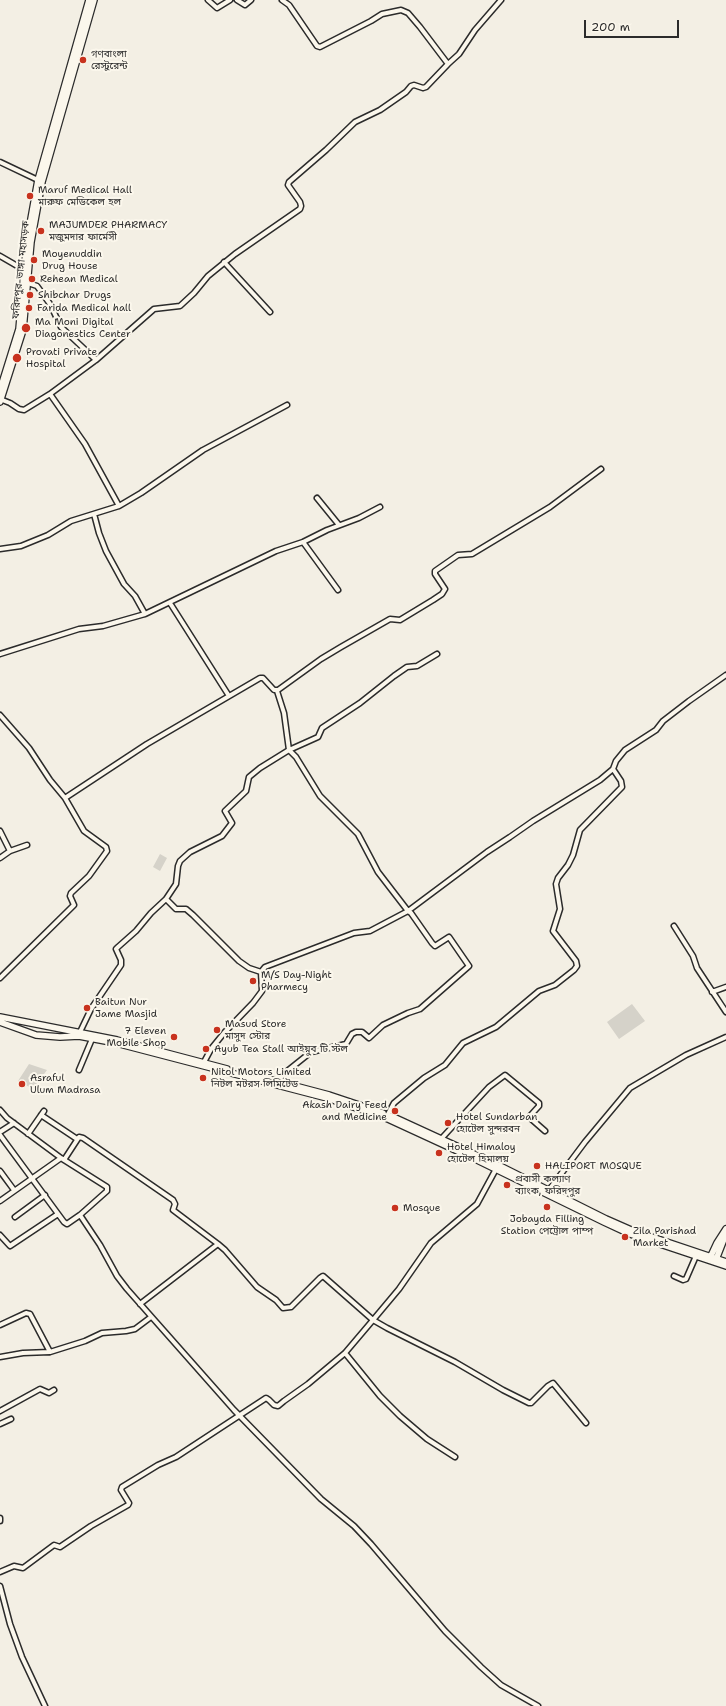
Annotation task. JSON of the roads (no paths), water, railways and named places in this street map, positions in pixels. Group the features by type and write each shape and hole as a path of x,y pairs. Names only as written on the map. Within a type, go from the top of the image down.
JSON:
{"highway":[{"name":"ফরিদপুর-ভাঙ্গা মহাসড়ক","path":"0,400 23,330 28,283 27,241 33,221 40,181 90,0"},
{"name":"ফরিদপুর-ভাঙ্গা মহাসড়ক","path":"40,181 94,0"},
{"name":"ফরিদপুর-ভাঙ্গা মহাসড়ক","path":"0,390 19,329 27,271"},
{"path":"0,1017 51,1028 80,1032 89,1037"},
{"path":"0,1022 36,1035 89,1037 116,1043 328,1097"},
{"path":"246,1075 278,1081 387,1116 542,1189 630,1234 696,1256 726,1262"},
{"path":"414,1128 442,1139 496,1169 542,1189 549,1190 566,1201 631,1230 726,1266"},
{"path":"713,1260 717,1243 726,1229"},
{"path":"713,1260 726,1234"}],"street":[{"path":"208,0 217,8 230,0"},
{"path":"236,0 245,5 251,0"},
{"path":"282,0 288,5 317,46 320,47 382,14 401,10 408,13 448,64"},
{"path":"0,400 24,410 50,394 96,360 154,309 180,306 194,293 208,276 224,262 300,209 302,206 288,185 289,182 326,150 355,122 380,110 406,92 411,86 426,87 459,54 474,30 501,0"},
{"path":"0,168 1,163 40,181"},
{"path":"0,256 27,271"},
{"path":"224,262 270,312"},
{"path":"28,283 36,286 50,304 61,327 96,360"},
{"path":"50,394 85,444 119,506"},
{"path":"0,549 22,546 48,535 72,521 119,506 203,450 287,405"},
{"path":"277,691 321,659 341,647 390,619 400,620 439,596 445,589 435,574 435,571 458,556 472,554 550,507 601,469"},
{"path":"317,498 339,525"},
{"path":"0,654 79,629 103,626 146,614 276,551 303,542 339,525 359,518 380,507"},
{"path":"94,514 106,551 124,584 135,596 146,614"},
{"path":"303,542 338,590"},
{"path":"170,603 229,696"},
{"path":"80,1032 91,1009 121,965 121,960 116,949 136,931 151,913 166,899 176,884 180,861 190,852 222,836 232,823 226,811 246,790 249,777 260,768 289,750 318,737 322,728 360,703 401,671 409,666 417,666 437,654"},
{"path":"261,972 270,964 328,944 354,933 370,931 408,911 487,852 562,802 591,787 612,769 616,761 625,750 656,730 663,721 688,701 726,675"},
{"path":"64,798 147,744 262,677 277,691 284,713 289,750 296,757 320,796 358,834 378,872 435,946 447,937 450,937 470,966 420,1009 383,1025 369,1038 362,1032 356,1032 352,1034 346,1044 311,1052 286,1072 278,1081"},
{"path":"0,714 29,748 64,798 84,831 106,848 107,851 89,876 70,896 74,905 0,978"},
{"path":"387,1116 399,1098 424,1078 445,1065 463,1043 496,1027 539,990 555,986 577,966 576,961 553,931 560,909 556,884 558,878 568,865 573,855 580,830 622,786 621,781 612,769"},
{"path":"0,831 10,851"},
{"path":"0,858 10,851 28,845"},
{"path":"166,899 176,909 186,909 193,915 239,962 249,968 261,972"},
{"path":"674,926 693,956 697,968 726,1012"},
{"path":"203,1065 211,1049 262,991 261,972"},
{"path":"712,992 726,987"},
{"path":"79,1070 89,1037"},
{"path":"549,1190 585,1142 630,1088 686,1055 726,1037"},
{"path":"442,1139 489,1087 505,1075 539,1103 539,1106 529,1118 545,1131"},
{"path":"0,1110 14,1123 62,1159 107,1187 107,1191 80,1215 67,1224 64,1222 0,1134 14,1123"},
{"path":"28,1134 43,1113 77,1139"},
{"path":"0,1200 62,1159 79,1137 84,1138 173,1200 175,1204 173,1210 225,1250 257,1287 276,1300 283,1308 291,1307 323,1276 373,1320 455,1362 503,1390 529,1403 535,1400 548,1386 553,1383 586,1423"},
{"path":"0,1572 14,1566 23,1568 54,1546 60,1547 91,1526 128,1505 129,1503 121,1490 122,1487 158,1465 176,1457 266,1398 274,1405 278,1406 308,1384 346,1353 399,1289 431,1242 477,1204 496,1169"},
{"path":"0,1171 14,1190"},
{"path":"15,1217 45,1195"},
{"path":"0,1235 10,1246 58,1214"},
{"path":"80,1215 100,1245 117,1276 151,1317 239,1415 321,1499 354,1526 445,1631 501,1685 538,1706"},
{"path":"140,1304 218,1244"},
{"path":"674,1276 683,1280 686,1279 696,1256"},
{"path":"0,1325 26,1313 30,1314 50,1352"},
{"path":"0,1357 23,1353 50,1352 85,1341 102,1333 135,1329 151,1317"},
{"path":"346,1353 380,1396 400,1416 427,1439 455,1457"},
{"path":"0,1411 40,1389 49,1393 54,1390"},
{"path":"0,1424 11,1419"},
{"path":"0,1586 10,1624 22,1657 45,1706"}],"place":[{"name":"গণবাংলা রেস্টুরেন্ট","path":"83,60"},
{"name":"Maruf Medical Hall মারুফ মেডিকেল হল","path":"30,196"},
{"name":"MAJUMDER PHARMACY মজুমদার ফার্মেসী","path":"41,231"},
{"name":"Moyenuddin Drug House","path":"34,260"},
{"name":"Rehean Medical","path":"32,279"},
{"name":"Shibchar Drugs","path":"30,295"},
{"name":"Farida Medical hall","path":"29,308"},
{"name":"Ma Moni Digital Diagonestics Center","path":"26,328"},
{"name":"Provati Private Hospital","path":"17,358"},
{"name":"M/S Day-Night Pharmecy","path":"253,981"},
{"name":"Baitun Nur Jame Masjid","path":"87,1008"},
{"name":"Masud Store মাসুদ স্টোর","path":"217,1030"},
{"name":"7 Eleven Mobile Shop","path":"174,1037"},
{"name":"Ayub Tea Stall আইয়ুব টি স্টল","path":"206,1049"},
{"name":"Nitol Motors Limited নিটল মটরস লিমিটেড","path":"203,1078"},
{"name":"Asraful Ulum Madrasa","path":"22,1084"},
{"name":"Akash Dairy Feed and Medicine","path":"395,1111"},
{"name":"Hotel Sundarban হোটেল সুন্দরবন","path":"448,1123"},
{"name":"Hotel Himaloy হোটেল হিমালয়","path":"439,1153"},
{"name":"HALIPORT MOSQUE","path":"537,1166"},
{"name":"প্রবাসী কল্যাণ ব্যাংক, ফরিদপুর","path":"507,1185"},
{"name":"Jobayda Filling Station পেট্রোল পাম্প","path":"547,1207"},
{"name":"Mosque","path":"395,1208"},
{"name":"Zila Parishad Market","path":"625,1237"}]}
